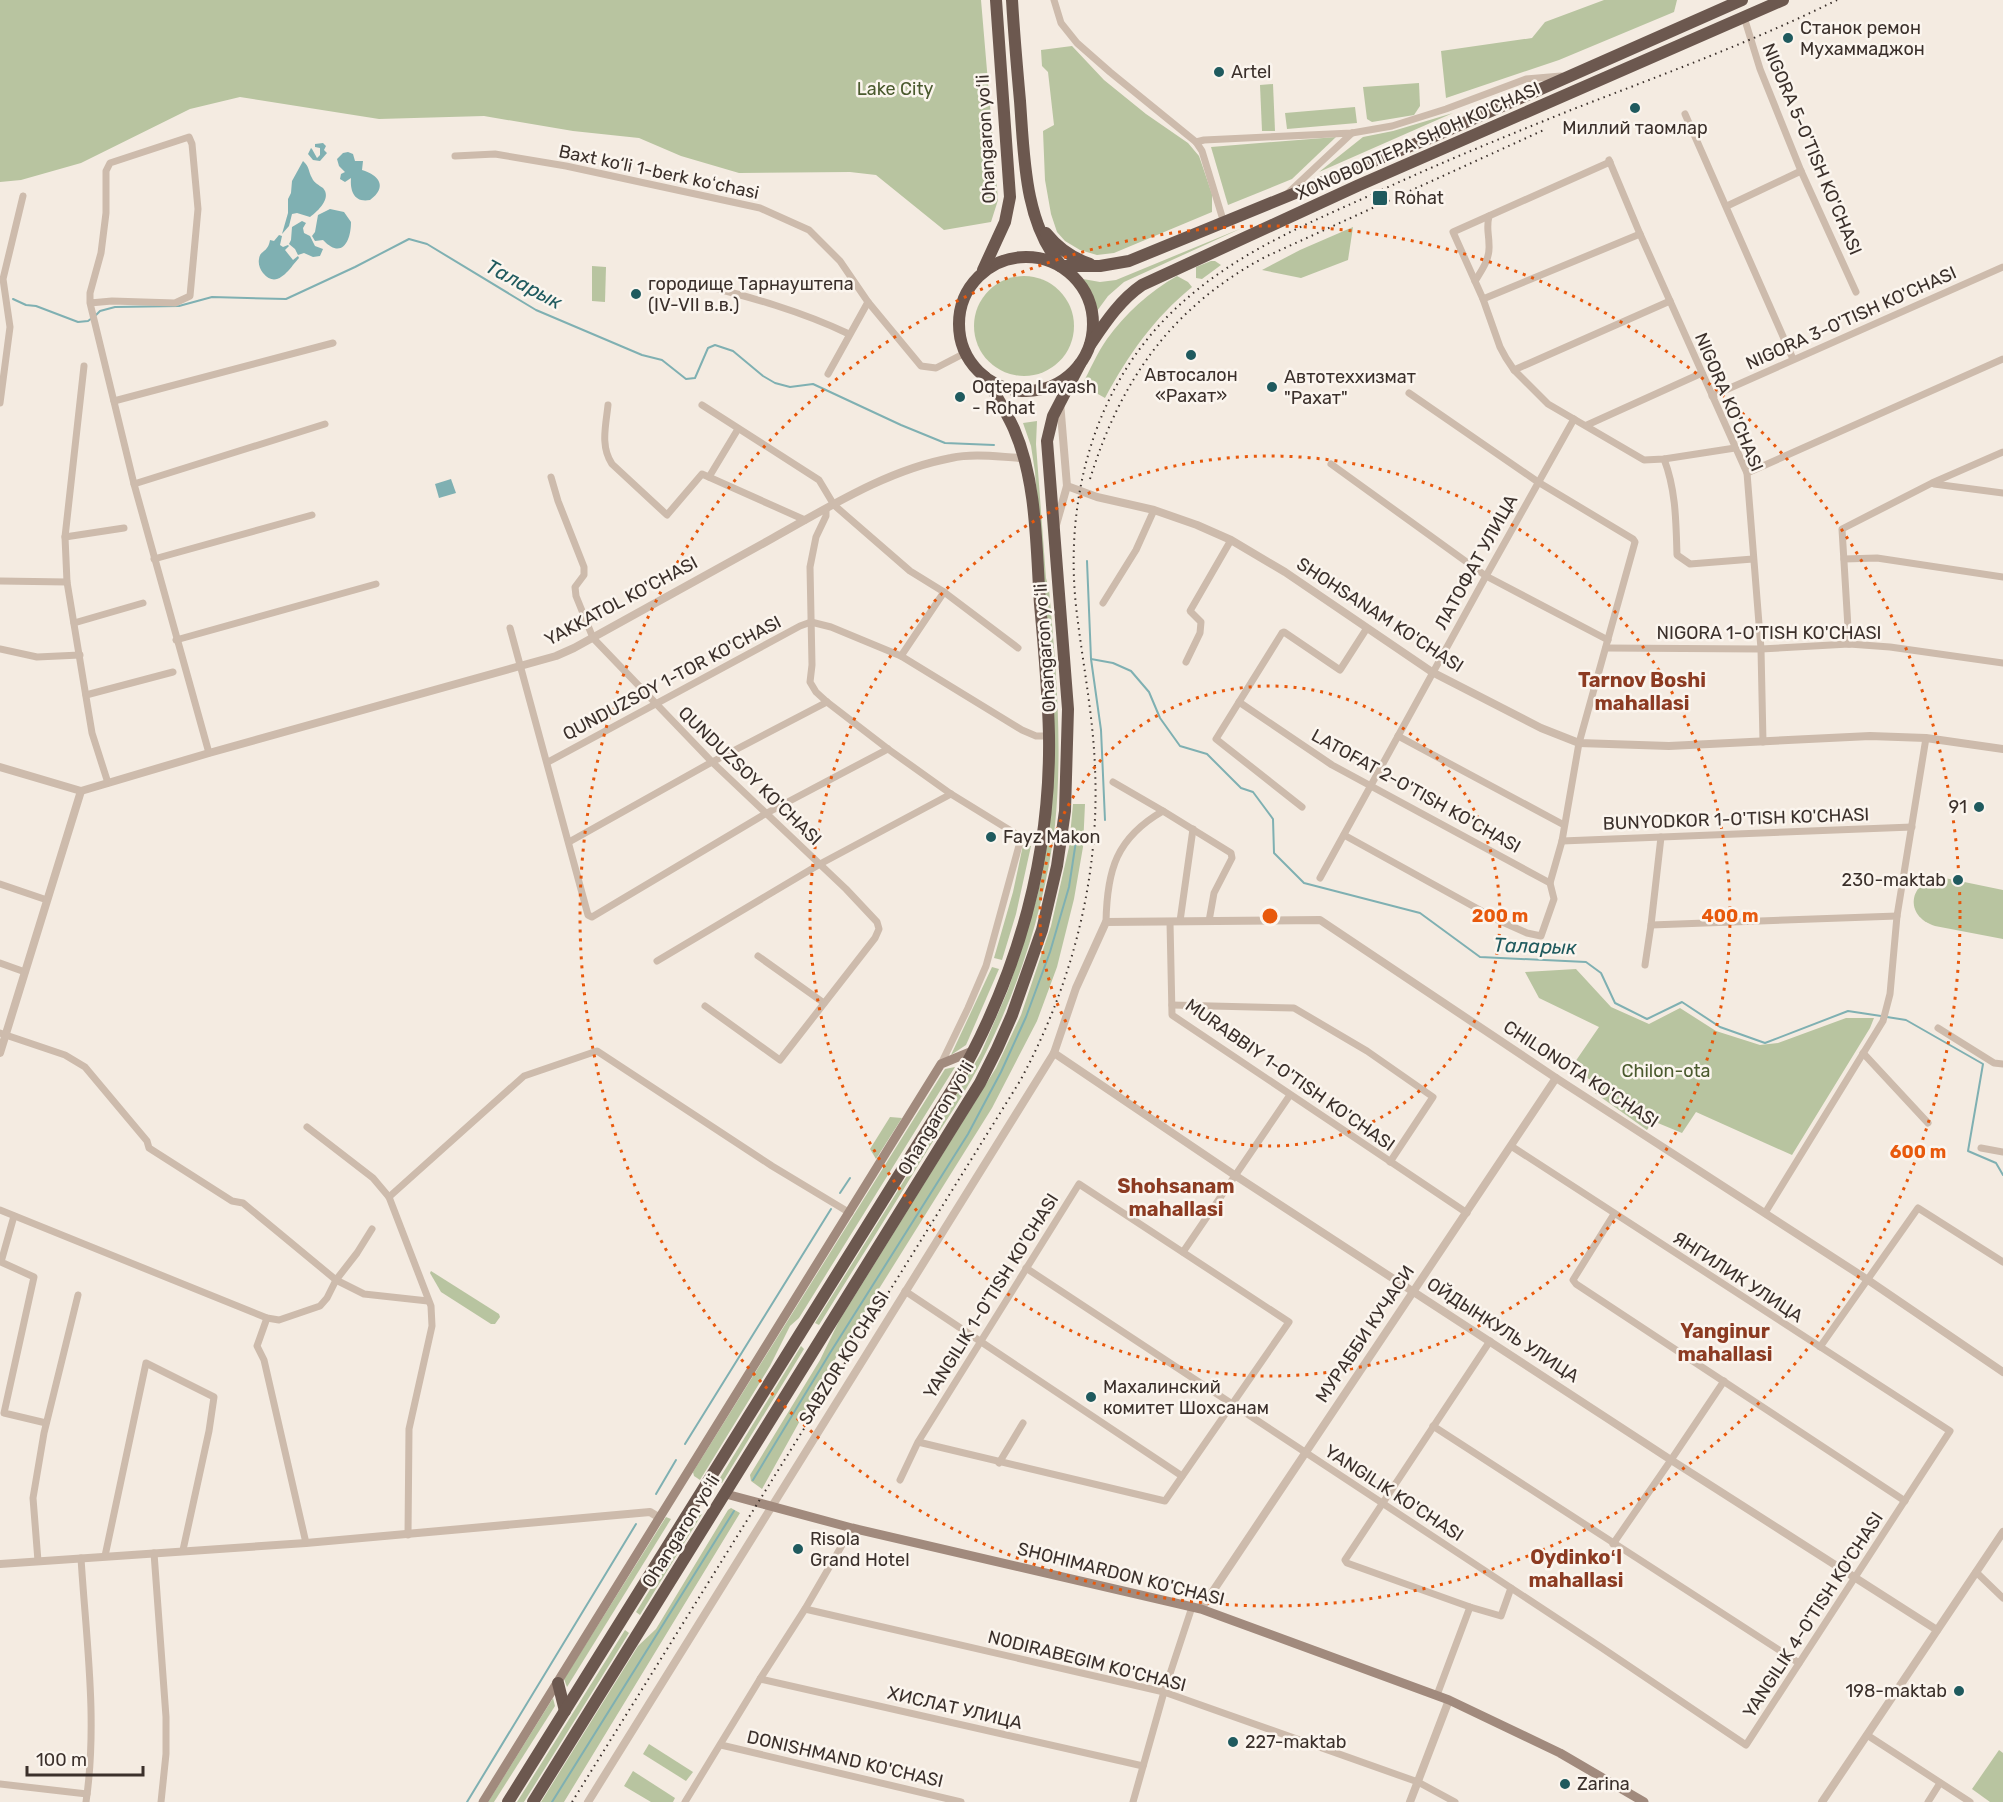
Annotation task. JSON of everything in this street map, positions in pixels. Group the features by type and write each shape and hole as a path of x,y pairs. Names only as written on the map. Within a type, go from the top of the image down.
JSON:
{"highway":[{"name":"Ohangaron yoʻli","path":"982,272 1005,222 1010,197 996,0"},
{"name":"Ohangaron yoʻli","path":"1012,0 1025,160 1037,219 1049,250 1063,268"},
{"name":"XONOBODTEPA SHOH KO'CHASI","path":"1063,268 1100,266 1130,261 1430,138 1742,0"},
{"name":"XONOBODTEPA SHOH KO'CHASI","path":"1090,345 1120,304 1142,285 1357,186 1783,0"},
{"path":"1572,75 1578,90"},
{"path":"1037,219 1061,249 1078,260 1100,266"},
{"path":"1020,257 1036,258 1063,268 1082,287 1090,305 1093,325 1090,345 1080,364 1058,383 1040,390 1011,390 985,377 965,354 959,330 959,314 967,291 982,272 1004,260 1020,257"},
{"name":"Ohangaron yoʻli","path":"533,1802 726,1494 986,1071 1020,993 1046,917 1062,839 1068,745 1065,662 1047,441 1051,421 1080,364"},
{"name":"Ohangaron yoʻli","path":"508,1802 952,1090 975,1050 997,1003 1018,945 1036,879 1047,796 1049,735 1045,658 1033,510 1023,458 1012,424 985,377"},
{"path":"801,1333 818,1344"},
{"name":"SHOHIMARDON KO'CHASI","path":"704,1488 726,1494"},
{"path":"623,1618 641,1629"},
{"path":"558,1683 565,1711"}],"main road":[{"name":"Ohangaron yoʻli","path":"483,1802 941,1065 975,1050"},
{"name":"SHOHIMARDON KO'CHASI","path":"726,1494 852,1528 1196,1608 1449,1700 1560,1753 1644,1802"}],"street":[{"path":"1054,0 1061,23 1077,43 1196,142 1202,151 1224,222"},
{"name":"NIGORA 5-O'TISH KO'CHASI","path":"1744,18 1760,69 1856,292"},
{"path":"1196,142 1352,133 1392,126 1418,119 1526,79 1572,75"},
{"path":"1685,114 1793,359"},
{"path":"1283,198 1352,133"},
{"path":"90,303 112,301 174,303 190,296 198,209 192,144 189,137 110,163 106,171 106,213 101,253 90,293 90,303 134,484 208,753"},
{"name":"Baxt ko‘li 1-berk koʻchasi","path":"455,156 495,154 542,162 760,208 809,230 840,261 868,303 921,366 936,368 965,354"},
{"name":"NIGORA KO'CHASI","path":"1489,216 1610,161 1640,234 1747,473 1761,649 1763,742"},
{"path":"1727,206 1802,171"},
{"path":"0,403 10,327 2,278 24,196"},
{"path":"1489,216 1453,232 1483,299 1500,347 1514,370 1548,404 1644,460 1735,448"},
{"path":"1475,281 1488,257 1489,216"},
{"path":"1483,299 1640,234"},
{"name":"NIGORA 3-O'TISH KO'CHASI","path":"1712,396 2003,267"},
{"path":"699,284 774,305 849,334"},
{"path":"1514,370 1670,301"},
{"path":"828,374 868,303"},
{"path":"114,401 333,344"},
{"path":"1747,473 2003,359"},
{"path":"84,366 65,537 67,582 92,733 108,783"},
{"path":"1587,425 1702,373"},
{"path":"1344,834 1498,920 1527,933 1541,936 1554,899 1550,883 1562,841 1579,743 1635,540 1538,482 1409,393"},
{"path":"1054,533 1067,486 1060,402"},
{"path":"608,405 604,440 612,464 667,515 700,475 805,520"},
{"path":"702,405 819,480 830,507 910,571 944,592 1018,648"},
{"name":"ЛАТОФАТ УЛИЦА","path":"1320,878 1574,419"},
{"path":"134,484 325,424"},
{"path":"709,477 738,429"},
{"path":"1849,644 1842,529 1932,483 2003,452"},
{"name":"YAKKATOL KO'CHASI","path":"81,791 208,753 556,656 593,638 805,520 884,480 941,460 970,456 1023,458"},
{"path":"1664,459 1670,475 1675,504 1677,555 1690,564 1753,559"},
{"path":"1331,464 1486,576 1607,644"},
{"path":"551,477 584,567 585,575 575,587 576,596 593,638"},
{"path":"1932,483 2003,493"},
{"name":"SHOHSANAM KO'CHASI","path":"1067,486 1097,497 1154,510 1231,540 1268,561 1432,672 1542,728 1579,743 1669,746 1870,736 1926,738 2003,749"},
{"path":"830,507 816,537 810,567 812,665 810,682 816,692 827,702 888,749 951,794 1014,833 1020,842 986,966 941,1065"},
{"path":"1102,603 1137,550 1154,510"},
{"path":"154,559 312,515"},
{"path":"65,537 124,528"},
{"path":"1186,662 1200,633 1201,622 1190,611 1231,540"},
{"path":"1844,559 1877,558 2003,577"},
{"path":"0,581 67,582"},
{"path":"176,640 376,584"},
{"path":"901,656 944,592"},
{"path":"74,623 143,603"},
{"path":"811,622 831,627 901,656 1022,730 1036,736 1049,735"},
{"name":"QUNDUZSOY 1-TOR KO'CHASI","path":"548,762 655,703 811,622"},
{"path":"510,628 588,915 592,918 765,813 888,749"},
{"path":"1302,807 1216,741 1216,736 1282,633 1284,632 1340,670 1367,628"},
{"name":"QUNDUZSOY KO'CHASI","path":"593,638 712,762 820,864 877,922 879,929 875,938 824,1004"},
{"name":"NIGORA 1-O'TISH KO'CHASI","path":"1607,644 1761,649 1849,644 1890,647 2003,663"},
{"path":"0,649 37,657 80,655"},
{"path":"86,695 173,672"},
{"path":"569,842 712,762 827,702"},
{"name":"LATOFAT 2-O'TISH KO'CHASI","path":"1239,702 1332,765 1550,883"},
{"path":"1398,736 1564,825"},
{"path":"1765,1213 1883,1021 1890,994 1897,916 1926,738"},
{"path":"0,767 81,791 25,972 3,1034 0,1053"},
{"path":"1113,782 1231,853 1232,858 1214,893 1209,921"},
{"path":"657,961 820,864 951,794"},
{"path":"1106,922 1107,893 1121,847 1134,831 1163,811"},
{"name":"BUNYODKOR 1-O'TISH KO'CHASI","path":"1562,841 1912,827"},
{"path":"1180,921 1193,829"},
{"path":"1645,966 1661,837"},
{"path":"1020,842 1043,838"},
{"path":"0,884 47,900"},
{"path":"1651,925 1897,916"},
{"name":"CHILONOTA KO'CHASI","path":"1106,922 1320,920 1556,1078 1868,1280 2003,1372"},
{"name":"MURABBIY 1-O'TISH KO'CHASI","path":"1170,921 1172,1015 1174,1017 1467,1213"},
{"name":"SABZOR KO'CHASI","path":"588,1802 770,1506 1054,1053 1076,988 1106,922"},
{"path":"705,1006 780,1060 824,1004 758,956"},
{"path":"0,963 25,972"},
{"path":"1172,1005 1294,1008 1367,1051 1433,1097 1390,1162"},
{"path":"1938,1028 1994,1063 2003,1064"},
{"path":"3,1034 65,1055 85,1067 147,1140 149,1148 232,1201 243,1203 336,1280 364,1294 428,1301"},
{"path":"389,1197 524,1076 597,1051 772,1166 850,1213"},
{"name":"ОЙДЫНКУЛЬ УЛИЦА","path":"1054,1053 1236,1176 1671,1460 1937,1630"},
{"path":"1863,1053 1928,1123"},
{"name":"МУРАББИ КУЧАСИ","path":"1196,1608 1306,1453 1556,1078"},
{"path":"1183,1252 1290,1095"},
{"path":"307,1127 373,1178 389,1197 431,1306 432,1326 410,1429 408,1535"},
{"name":"ЯНГИЛИК УЛИЦА","path":"1511,1146 1950,1431"},
{"path":"1981,1148 2003,1152"},
{"name":"YANGILIK 1-O'TISH KO'CHASI","path":"900,1480 918,1442 1080,1184 1289,1322 1232,1404"},
{"path":"1820,1347 1918,1208 2003,1262"},
{"path":"0,1210 267,1318 279,1320 320,1306 372,1229"},
{"name":"YANGILIK 4-O'TISH KO'CHASI","path":"1614,1214 1574,1281 1905,1502"},
{"path":"14,1216 0,1262 34,1277 4,1413 46,1423"},
{"name":"YANGILIK KO'CHASI","path":"1026,1268 1746,1745"},
{"path":"905,1291 1182,1476"},
{"path":"38,1561 33,1498 46,1423 78,1295"},
{"path":"267,1318 257,1346 264,1360 306,1543"},
{"path":"1490,1341 1345,1562 1501,1616 1511,1588"},
{"path":"105,1556 147,1363 214,1397 209,1431 183,1550"},
{"path":"1613,1544 1724,1381"},
{"path":"918,1442 1164,1501 1232,1404"},
{"path":"999,1463 1023,1424"},
{"path":"1433,1426 1799,1663"},
{"name":"YANGILIK 4-O'TISH KO'CHASI","path":"1746,1745 1950,1431"},
{"path":"0,1564 408,1535 650,1512 660,1518"},
{"path":"685,1802 805,1609 852,1528"},
{"path":"1822,1802 2003,1532"},
{"path":"153,1553 166,1717 166,1754 161,1802"},
{"path":"0,1784 87,1798 92,1737 81,1558"},
{"path":"1976,1572 2003,1598"},
{"path":"1437,1695 1470,1607"},
{"path":"1133,1802 1164,1692 1196,1608"},
{"name":"NODIRABEGIM KO'CHASI","path":"805,1609 1164,1692 1418,1782 1455,1802"},
{"name":"ХИСЛАТ УЛИЦА","path":"760,1679 1143,1766"},
{"path":"1410,1802 1449,1700"},
{"path":"1867,1735 1970,1802"},
{"name":"DONISHMAND KO'CHASI","path":"721,1745 962,1802"},
{"path":"1928,1802 1940,1783"}],"green space":[{"name":"Lake City","path":"0,0 981,0 998,200 991,222 944,230 876,175 850,172 739,173 681,156 639,138 573,131 484,116 379,119 240,97 190,109 81,163 21,180 0,182"},
{"path":"1604,0 1677,0 1674,12 1559,60 1446,98 1441,51 1532,38 1545,22"},
{"path":"1072,46 1104,80 1146,114 1188,143 1199,156 1212,194 1212,212 1114,253 1097,255 1080,250 1065,241 1057,232 1045,180 1043,131 1054,125 1048,72 1042,66 1041,50"},
{"path":"1419,83 1420,106 1414,115 1372,122 1367,119 1363,87"},
{"path":"1273,84 1275,131 1262,131 1260,85"},
{"path":"1355,107 1357,123 1287,129 1285,113"},
{"path":"1453,113 1319,172 1363,137 1393,131"},
{"path":"1336,137 1292,179 1228,205 1211,147"},
{"path":"1353,227 1348,260 1301,278 1262,270 1300,250"},
{"path":"1242,228 1124,282 1108,296 1097,311 1092,293 1083,279 1100,282 1116,280"},
{"path":"1211,261 1221,265 1202,279 1196,278 1196,267"},
{"path":"592,266 606,267 605,302 592,301"},
{"path":"1024,276 1043,280 1059,291 1070,307 1074,326 1070,345 1059,361 1043,372 1024,376 1005,372 989,361 978,345 974,326 978,307 989,291 1005,280"},
{"path":"1177,276 1192,287 1166,311 1143,338 1105,398 1082,385 1103,344 1114,330 1148,296"},
{"path":"1037,421 1036,444 1058,707 1055,825 1045,884 1020,972 998,1028 978,1068 819,1325 815,1323 981,1053 1008,990 1038,893 1049,827 1043,579 1035,472 1031,446 1023,423"},
{"path":"1073,804 1085,804 1083,847 1074,899 1057,967 1037,1021 992,1108 827,1372 762,1489 751,1481 750,1475 820,1360 839,1321 996,1068 1021,1015 1051,926 1069,847"},
{"path":"1023,845 1031,846 1016,914 1002,960 994,958 1013,892"},
{"path":"1940,877 2003,890 2003,939 1935,926 1918,915 1914,907 1916,892 1930,880"},
{"path":"992,967 999,969 966,1045 951,1055"},
{"name":"Chilon-ota","path":"1576,969 1611,1007 1649,1024 1680,1008 1716,1031 1760,1045 1778,1043 1846,1018 1874,1018 1792,1155 1696,1112 1682,1133 1653,1121 1647,1130 1595,1093 1599,1086 1586,1077 1588,1072 1575,1062 1599,1027 1539,998 1525,972"},
{"path":"955,1067 799,1318 790,1326 770,1366 700,1480 694,1476 693,1472 945,1069"},
{"path":"890,1117 902,1118 876,1159 870,1149"},
{"path":"431,1271 499,1314 500,1317 495,1324 491,1324 441,1292"},
{"path":"801,1346 804,1349 722,1483 718,1481"},
{"path":"731,1508 740,1513 564,1802 541,1802 638,1646 656,1629"},
{"path":"697,1514 702,1514 640,1615 636,1612"},
{"path":"666,1517 671,1519 567,1687 564,1679"},
{"path":"625,1630 629,1633 524,1802 517,1802"},
{"path":"553,1698 555,1706 494,1802 488,1802"},
{"path":"649,1744 693,1772 686,1781 643,1754"},
{"path":"1999,1750 2003,1753 2003,1802 1990,1802 1972,1789"},
{"path":"633,1771 675,1798 673,1802 651,1802 624,1786"}],"water":[{"path":"323,143 327,153 320,161 313,160 308,154 311,148 317,158 320,155 320,148 315,147 315,144"},
{"path":"343,153 353,154 355,161 363,161 362,170 373,175 379,182 379,191 370,200 360,200 354,195 351,178 345,182 340,179 341,174 345,172 339,166 337,159"},
{"path":"303,161 313,180 323,188 325,200 310,217 297,213 292,214 289,226 282,234 288,213 292,181"},
{"path":"330,209 344,212 351,222 347,241 340,248 330,246 323,240 315,241 312,236 318,215"},
{"path":"302,221 306,223 303,228 304,233 310,236 315,246 323,249 320,256 313,257 304,253 298,255 289,244 292,227"},
{"path":"279,235 282,236 280,245 289,246 285,250 293,260 298,256 299,258 284,275 274,279 263,273 259,261 270,240 274,241"},
{"path":"451,479 456,493 439,498 435,484"}],"waterway":[{"name":"Таларык","path":"96,315 100,311 115,307 179,306 212,297 286,299 409,239 427,244 536,310 642,355 662,360 686,379 695,378 708,348 715,345 733,351 775,383 790,387 813,384 945,443 994,445"},
{"name":"Таларык","path":"13,299 78,322 92,318"},
{"name":"Таларык","path":"1087,561 1091,659 1113,663 1131,671 1149,692 1160,718 1180,746 1207,754 1241,788 1253,792 1273,819 1274,853 1304,883 1420,913 1480,957 1586,962 1601,973 1615,1003 1647,1019 1682,1002 1720,1027 1765,1043 1848,1011 1881,1016"},
{"path":"1091,659 1101,730 1105,820"},
{"path":"753,1480 968,1134 1001,1072 1026,1017 1050,952 1069,887 1076,841"},
{"name":"Таларык","path":"1887,1017 1906,1020 1983,1064 1968,1151 1996,1163 2003,1175"},
{"path":"840,1193 850,1178"},
{"path":"685,1444 831,1209"},
{"path":"656,1494 676,1460"},
{"path":"552,1802 734,1511"},
{"path":"467,1802 636,1524"}],"railway":[{"path":"572,1802 1020,1081 1054,1007 1079,930 1093,850 1095,768 1076,606 1074,567 1075,528 1080,489 1089,452 1102,415 1119,380 1140,348 1166,318 1212,278 1288,233 1446,162 1738,44 1837,0"},
{"path":"1090,479 1117,409 1134,378 1154,349 1203,299 1232,277 1265,257 1546,129"}],"place":[{"name":"Станок ремон Мухаммаджон","path":"1788,38"},
{"name":"Artel","path":"1219,72"},
{"name":"Миллий таомлар","path":"1635,108"},
{"name":"Rohat","path":"1380,198"},
{"name":"городище Тарнауштепа (IV-VII в.в.)","path":"636,294"},
{"name":"Автосалон «Рахат»","path":"1191,355"},
{"name":"Автотеххизмат \"Рахат\"","path":"1272,387"},
{"name":"Oqtepa Lavash - Rohat","path":"960,397"},
{"name":"91","path":"1979,807"},
{"name":"Fayz Makon","path":"991,837"},
{"name":"230-maktab","path":"1958,880"},
{"name":"Махалинский комитет Шохcанам","path":"1091,1397"},
{"name":"Risola Grand Hotel","path":"798,1549"},
{"name":"198-maktab","path":"1959,1691"},
{"name":"227-maktab","path":"1233,1742"},
{"name":"Zarina","path":"1565,1784"}],"district":[{"name":"Tarnov Boshi mahallasi","path":"1642,692"},
{"name":"Shohsanam mahallasi","path":"1176,1198"},
{"name":"Yanginur mahallasi","path":"1725,1342"},
{"name":"Oydinkoʻl mahallasi","path":"1576,1568"}]}
